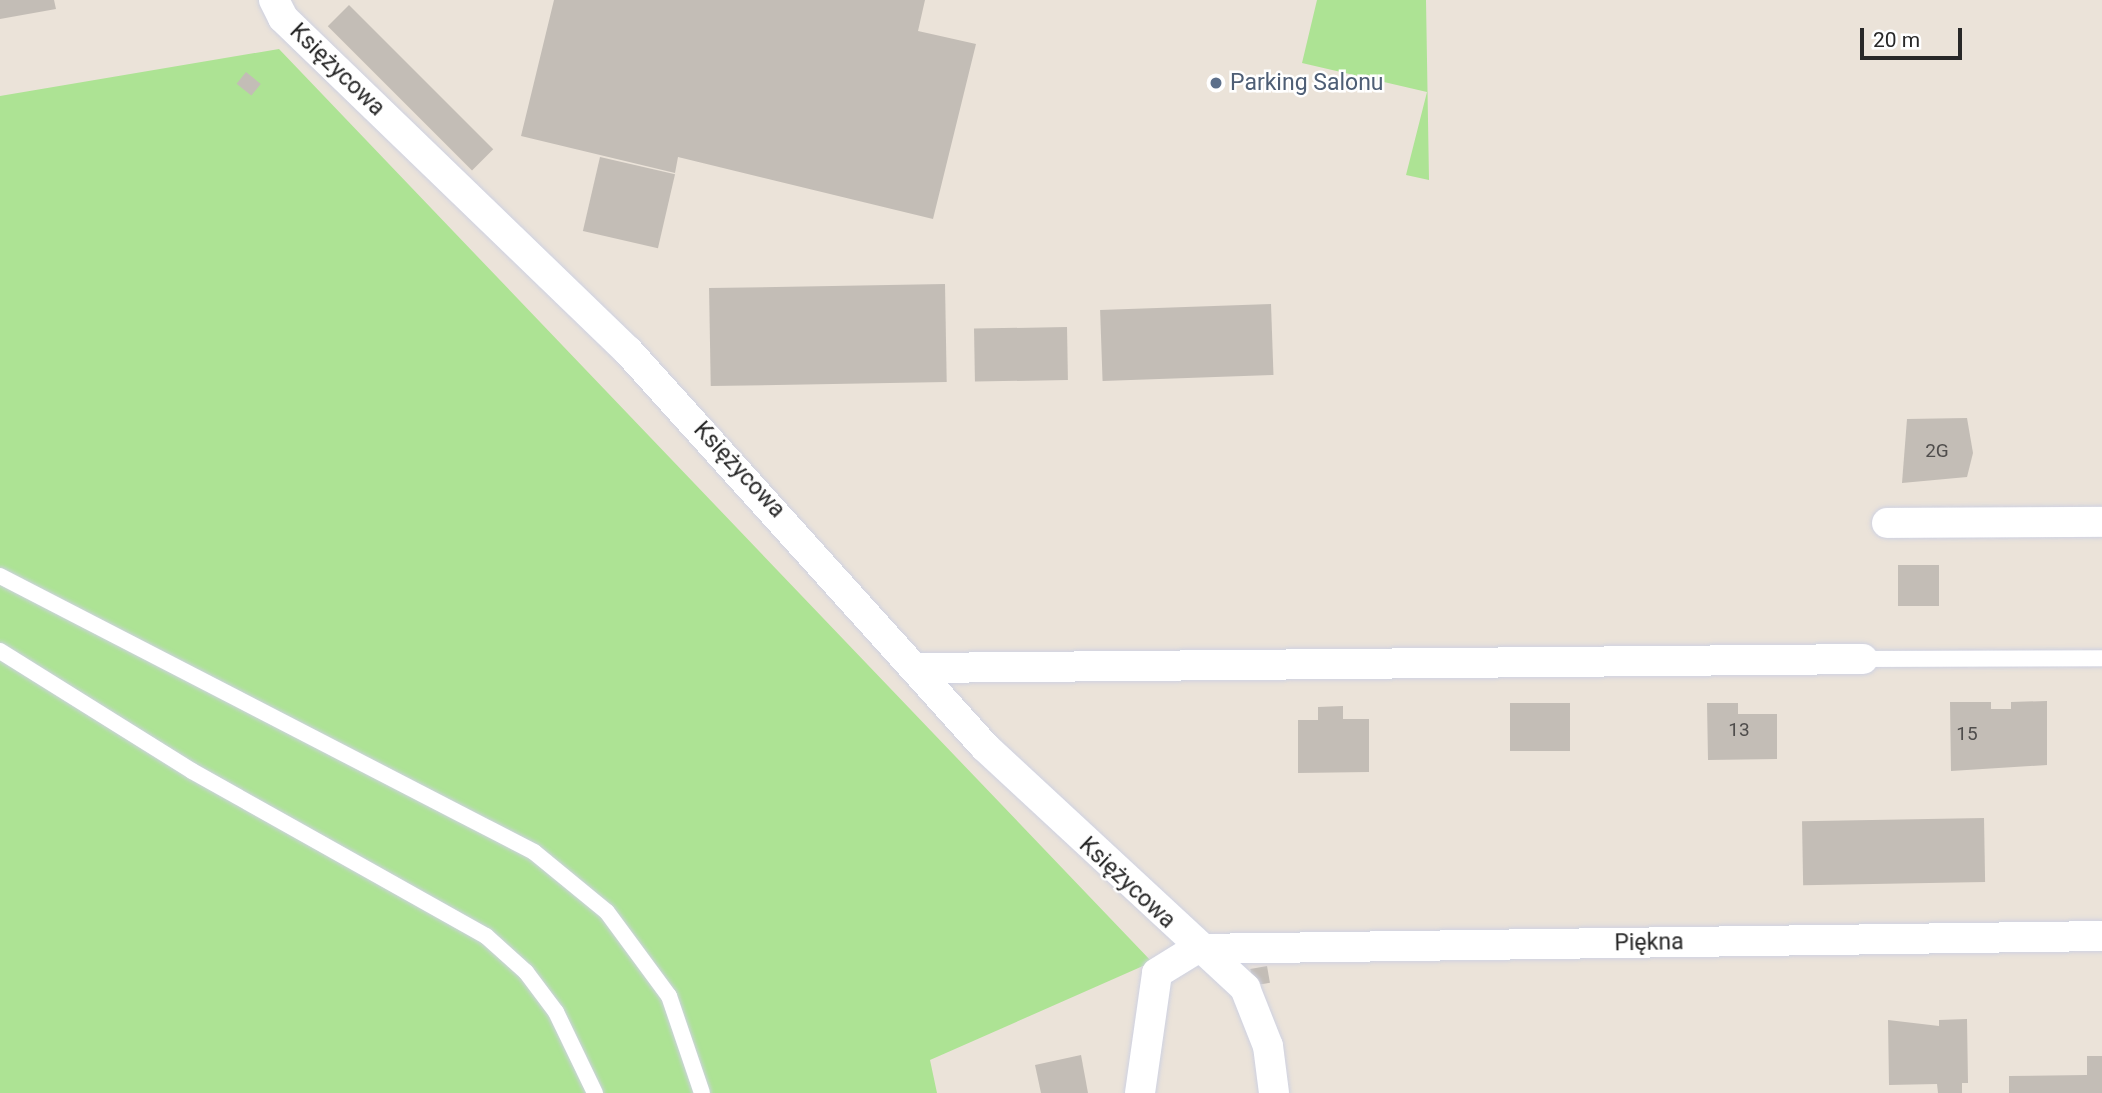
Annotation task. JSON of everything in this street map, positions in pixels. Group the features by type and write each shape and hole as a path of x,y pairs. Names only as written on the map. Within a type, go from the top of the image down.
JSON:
{"street":[{"name":"Księżycowa","path":"274,0 283,18 628,351 916,667 985,747 1196,949 1245,988 1268,1046 1274,1093"},
{"path":"1887,523 2102,522"},
{"path":"916,667 1863,659"},
{"name":"Piękna","path":"1196,949 2102,936"},
{"name":"Księżycowa","path":"1140,1093 1157,974 1196,949"}],"lane":[{"path":"0,576 534,852 607,912 668,996 702,1093"},
{"path":"0,651 192,771 486,936 526,972 556,1012 595,1093"},
{"path":"1863,659 2102,658"}],"green space":[{"path":"1317,0 1426,0 1429,180 1406,175 1427,92 1302,63"},
{"path":"279,49 1152,962 930,1060 937,1093 0,1093 0,96"}],"building":[{"path":"0,0 54,0 56,9 0,19"},
{"path":"554,0 925,0 918,31 976,44 933,219 678,157 675,173 521,136"},
{"path":"349,5 493,149 472,170 328,26"},
{"path":"246,72 261,84 251,96 237,84"},
{"path":"600,157 675,174 658,248 583,231"},
{"path":"945,284 947,382 711,386 709,288"},
{"path":"1271,304 1273,375 1103,381 1100,310"},
{"path":"1067,327 1068,380 975,382 974,329"},
{"path":"1967,418 1973,453 1967,477 1902,483 1907,419"},
{"path":"1898,565 1939,565 1939,606 1898,606"},
{"path":"2047,701 2047,765 1951,771 1950,702 1991,702 1991,709 2011,709 2011,702"},
{"path":"1510,703 1570,703 1570,751 1510,751"},
{"path":"1707,703 1738,703 1738,714 1777,714 1777,759 1708,760"},
{"path":"1343,706 1343,719 1369,719 1369,772 1298,773 1298,720 1318,720 1318,707"},
{"path":"1984,818 1985,882 1803,885 1802,821"},
{"path":"1267,966 1270,983 1253,986 1250,969"},
{"path":"1967,1019 1968,1083 1962,1083 1962,1093 1938,1093 1937,1084 1889,1085 1888,1020 1939,1026 1939,1020"},
{"path":"1081,1055 1088,1093 1041,1093 1035,1065"},
{"path":"2087,1056 2102,1056 2102,1093 2009,1093 2009,1076 2087,1075"}],"place":[{"name":"Parking Salonu","path":"1216,83"}]}
